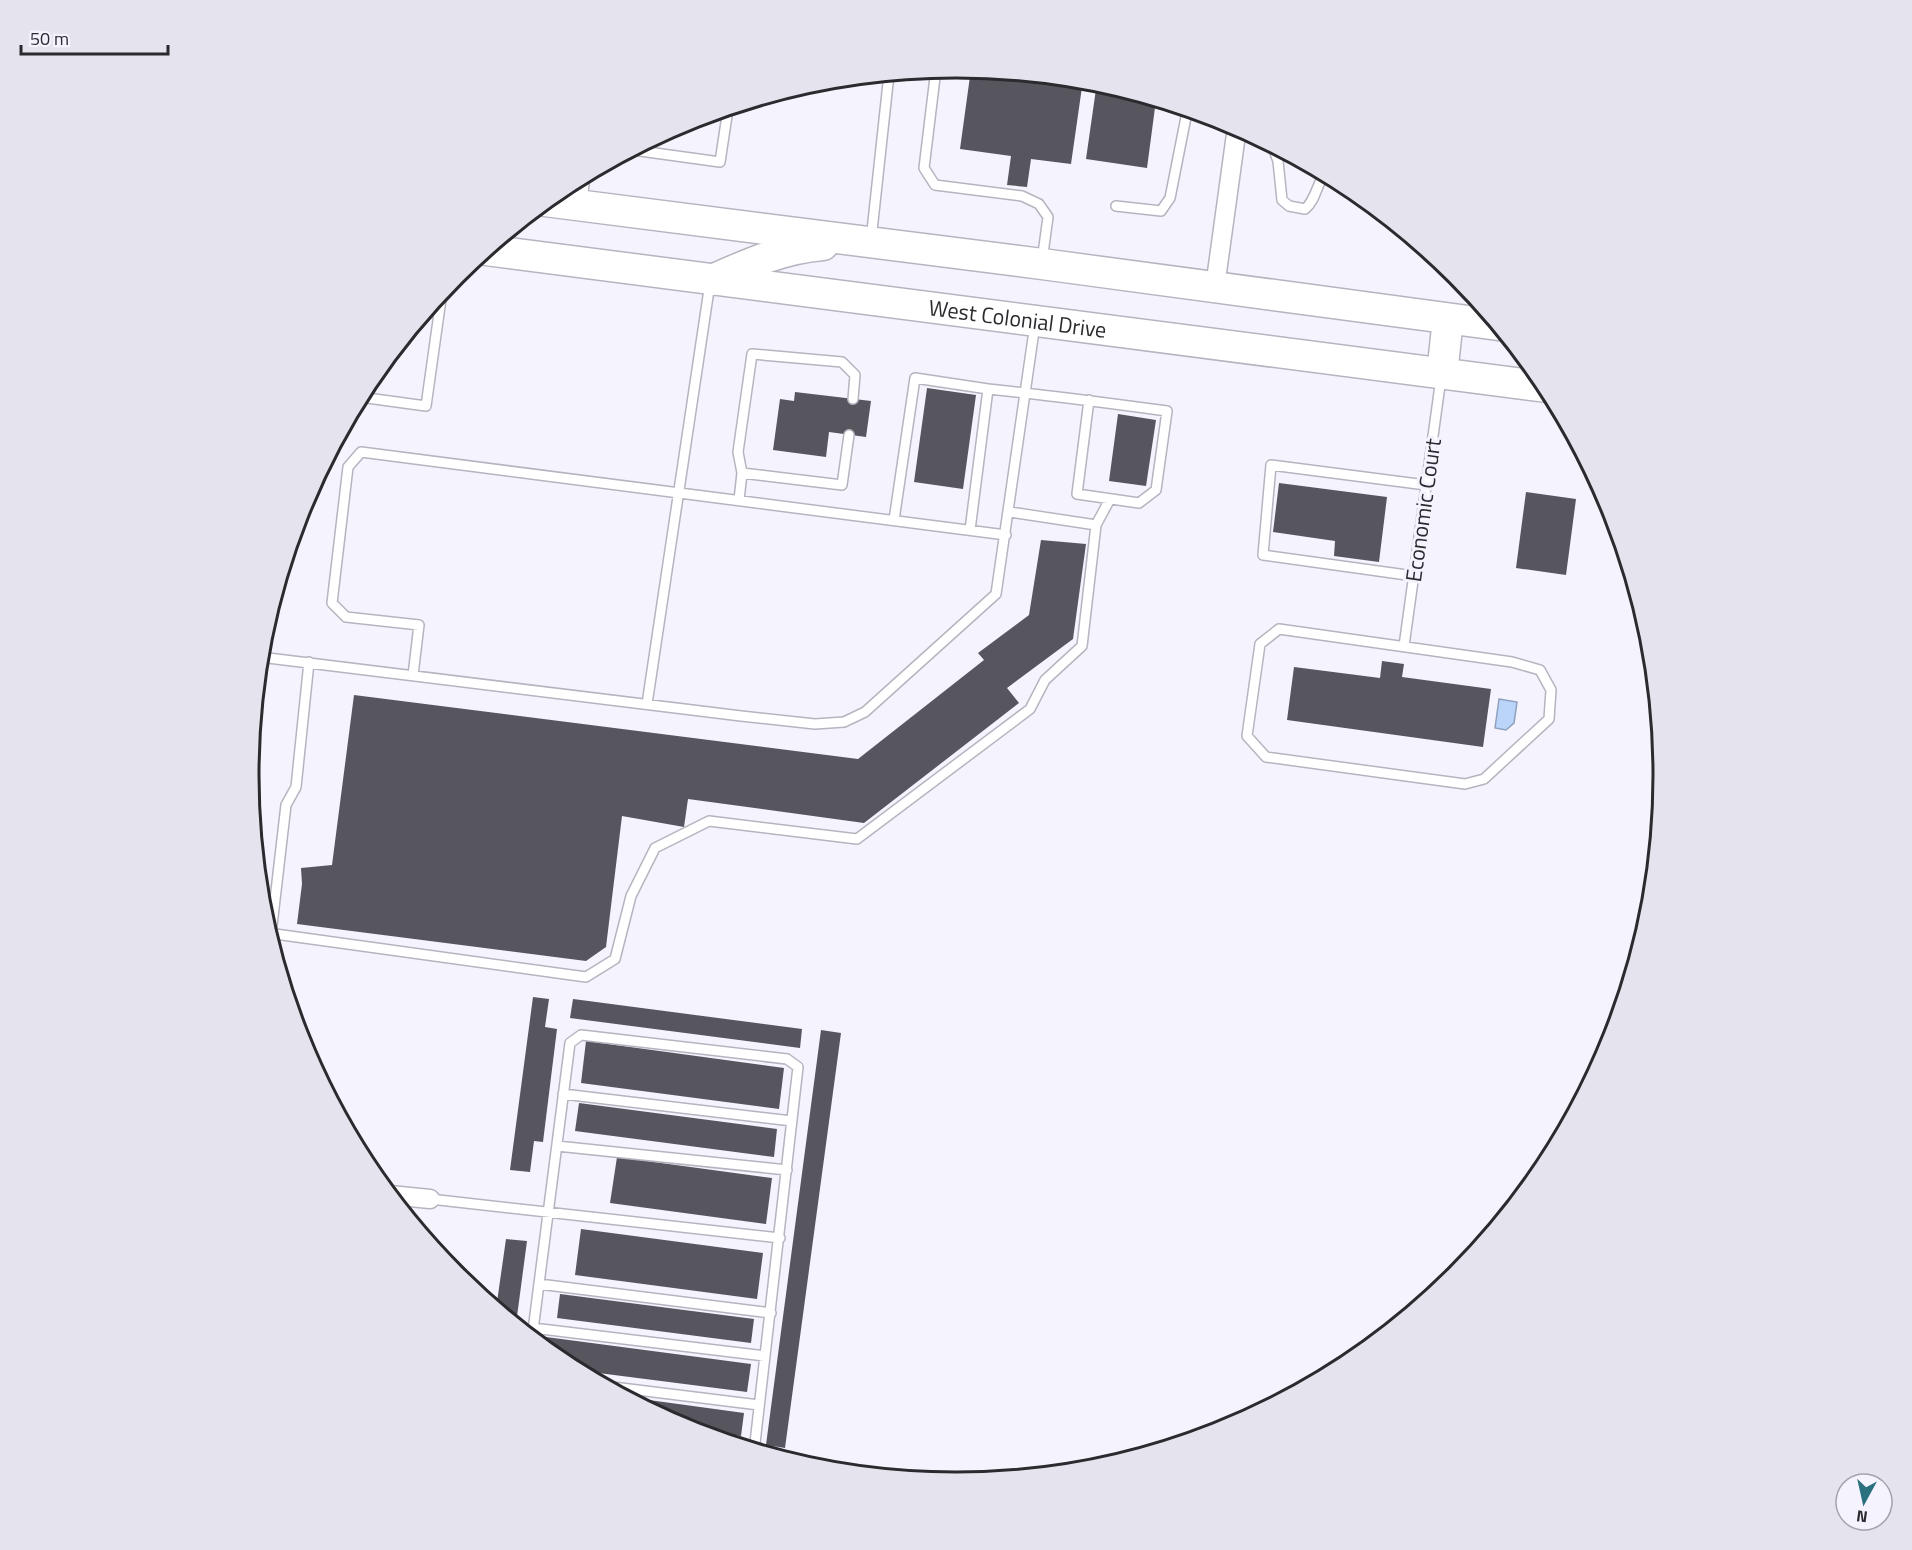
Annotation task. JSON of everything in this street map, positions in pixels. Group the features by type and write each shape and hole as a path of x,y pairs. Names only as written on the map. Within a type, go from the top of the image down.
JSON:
{"highway":[{"path":"558,203 1487,324"},
{"path":"710,281 760,259 799,247 871,242"},
{"name":"West Colonial Drive","path":"496,251 710,281 1534,385"},
{"path":"1442,374 1448,319"}],"street":[{"path":"1215,287 1241,139"},
{"path":"401,1196 430,1199"}],"lane":[{"path":"935,78 924,168 935,185 1022,196 1039,204 1048,217 1042,264"},
{"path":"871,242 888,81"},
{"path":"645,152 720,162 727,117"},
{"path":"1116,206 1161,211 1170,198 1186,117"},
{"path":"1276,156 1282,200 1289,206 1305,209 1313,203 1319,180"},
{"path":"581,206 584,186"},
{"path":"647,705 710,281"},
{"path":"369,398 426,406 440,307"},
{"path":"269,658 815,724 844,722 865,712 989,603 996,594 1010,512 1035,322"},
{"path":"739,500 742,473 738,452 752,354 786,355 842,362 855,375 853,399"},
{"name":"Economic Court","path":"1404,646 1442,374"},
{"path":"894,520 915,378 988,389 1026,392 1089,400 1167,411 1156,490 1139,503 1077,494 1089,400"},
{"path":"970,530 988,389"},
{"path":"742,473 842,485 849,435"},
{"path":"413,675 419,625 346,617 332,603 348,467 361,452 1006,535"},
{"path":"1414,576 1263,555 1271,465 1426,485"},
{"path":"278,934 586,976 615,959 631,896 655,848 709,821 858,839 1030,709 1045,680 1082,645 1096,525 1110,499"},
{"path":"1010,512 1096,525"},
{"path":"1279,629 1404,646 1512,662 1540,670 1551,690 1550,719 1484,779 1465,784 1266,757 1247,736 1260,644 1279,629"},
{"path":"272,911 286,805 297,786 309,662"},
{"path":"533,1328 570,1043 581,1035 787,1059 798,1066 755,1442"},
{"path":"563,1094 792,1121"},
{"path":"557,1146 787,1170"},
{"path":"430,1199 780,1238"},
{"path":"539,1284 771,1313"},
{"path":"540,1334 765,1356"},
{"path":"626,1389 759,1405"}],"water":[{"path":"1499,699 1517,702 1514,723 1506,730 1495,728"}],"building":[{"path":"970,78 1002,79 1082,89 1071,164 1031,159 1027,187 1007,185 1011,156 960,149"},
{"path":"1096,92 1155,108 1147,168 1086,159"},
{"path":"927,388 976,395 963,489 914,482"},
{"path":"795,392 871,401 866,437 829,432 826,457 773,450 780,399 794,401"},
{"path":"1118,414 1156,420 1146,486 1109,481"},
{"path":"1279,483 1387,497 1379,562 1334,556 1335,541 1273,532"},
{"path":"1526,492 1576,499 1566,575 1516,568"},
{"path":"1041,540 1086,544 1073,639 1007,688 1019,703 864,823 688,799 684,827 622,816 606,947 586,961 297,924 302,884 301,868 332,865 354,695 858,759 984,660 978,653 1029,615"},
{"path":"1382,661 1404,664 1402,677 1491,689 1483,747 1287,720 1294,667 1380,678"},
{"path":"533,997 549,999 545,1027 557,1029 543,1142 534,1141 530,1172 510,1170"},
{"path":"573,999 802,1029 800,1048 570,1018"},
{"path":"821,1030 841,1033 785,1448 766,1445"},
{"path":"586,1041 784,1068 779,1109 581,1083"},
{"path":"579,1103 777,1129 774,1157 575,1131"},
{"path":"617,1157 772,1178 766,1224 610,1203"},
{"path":"581,1229 763,1253 757,1299 575,1275"},
{"path":"506,1239 527,1241 517,1316 497,1300"},
{"path":"560,1294 754,1319 751,1343 557,1318"},
{"path":"546,1338 751,1364 747,1392 597,1373"},
{"path":"648,1400 744,1413 741,1436 731,1435 689,1419"}]}
